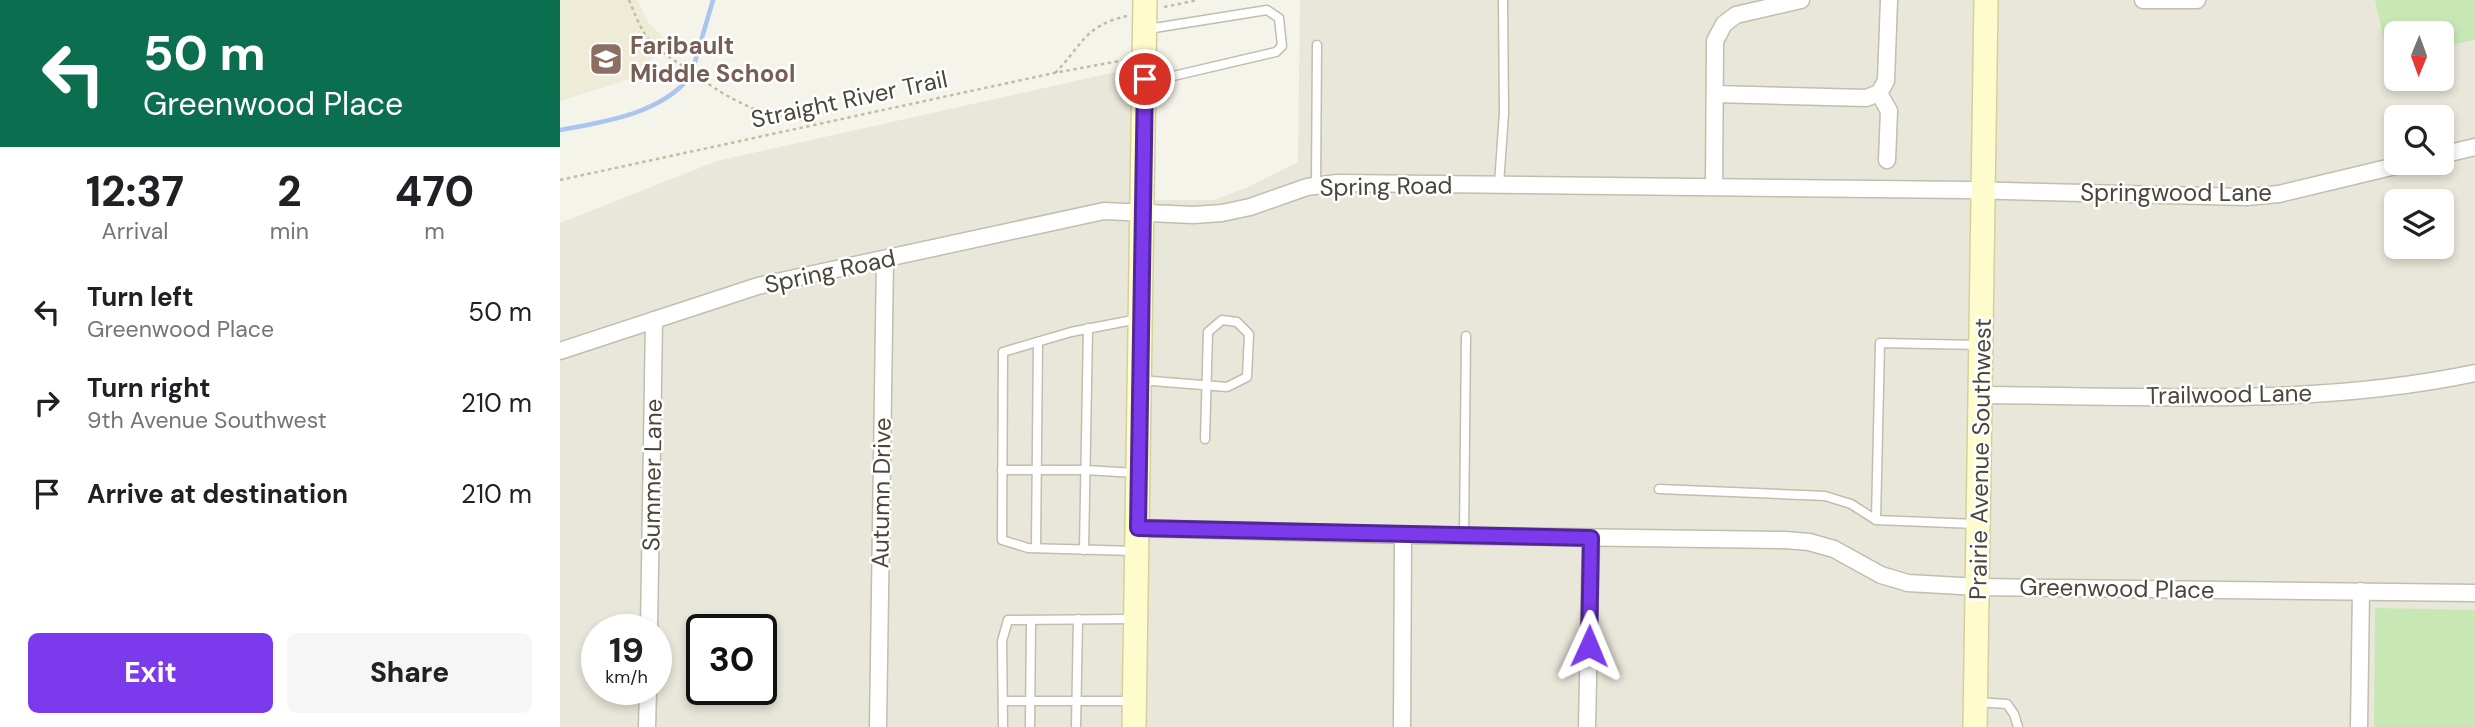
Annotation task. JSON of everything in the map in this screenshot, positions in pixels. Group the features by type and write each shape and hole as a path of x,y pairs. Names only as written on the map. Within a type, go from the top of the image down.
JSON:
{"street":[{"path":"1714,187 1715,41 1724,24 1736,15 1760,4 1801,0"},
{"path":"1715,94 1866,97 1880,93 1886,81 1889,0"},
{"name":"Prairie Avenue Southwest","path":"1975,727 1986,0"},
{"path":"2143,0 2197,0"},
{"path":"1133,727 1145,14"},
{"path":"1880,93 1889,111 1887,160"},
{"path":"2454,152 2475,147"},
{"name":"Springwood Lane","path":"1983,190 2247,197 2279,194 2384,169"},
{"name":"Spring Road","path":"560,351 758,286 1104,211 1193,215 1222,213 1316,186 1347,183 1983,190"},
{"name":"Autumn Drive","path":"878,727 885,259"},
{"name":"Summer Lane","path":"649,614 654,320"},
{"name":"Trailwood Lane","path":"1982,395 2227,397 2307,394 2475,373"},
{"name":"Greenwood Place","path":"1138,528 1785,540 1810,542 1834,549 1881,575 1908,583 1978,587 2475,593"},
{"path":"1402,727 1403,535"},
{"path":"1587,727 1591,538"},
{"path":"2359,727 2361,591"},
{"path":"647,727 648,705"}],"lane":[{"path":"1499,184 1504,113 1503,0"},
{"path":"1145,14 1267,10 1279,18 1282,46 1276,52 1169,77 1145,68"},
{"path":"1316,186 1317,45"},
{"path":"1137,552 1036,548 1002,540 1003,352 1088,328 1141,318"},
{"path":"1140,380 1206,385 1227,387 1247,377 1248,334 1237,322 1222,320 1208,332 1206,385 1205,439"},
{"path":"1084,550 1088,328"},
{"path":"1464,536 1466,336"},
{"path":"1036,548 1038,342"},
{"path":"1876,520 1881,343 1982,345"},
{"path":"1002,470 1139,473"},
{"path":"1659,489 1825,496 1851,504 1876,520 1979,524"},
{"path":"1076,727 1078,619"},
{"path":"1003,727 1002,641 1008,620 1136,619"},
{"path":"1030,727 1031,620"},
{"path":"1003,701 1134,701"},
{"path":"1976,702 2007,704 2014,713 2018,727"}],"path":[{"path":"629,0 652,43 729,98 770,116 799,121 827,121"},
{"path":"1054,73 1095,27 1110,20 1198,0"},
{"name":"Straight River Trail","path":"560,180 1054,73 1145,68"}],"shaded area":[{"name":"Faribault Middle School","path":"560,0 637,0 649,23 667,41 636,77 560,101"},
{"path":"1300,0 1975,0 1995,95 1997,47 1993,0 2376,0 2384,36 2384,91 2454,91 2454,44 2475,40 2475,727 560,727 560,223 717,161 1134,68 1133,200 1214,200 1248,187 1298,162"}],"green space":[{"path":"2375,0 2475,0 2475,40 2454,44 2454,21 2384,21 2384,40"},
{"path":"2375,608 2475,610 2475,727 2374,727"}],"waterway":[{"path":"694,65 713,0"},
{"path":"560,130 629,115 662,101 688,79"}],"place":[{"name":"Faribault Middle School","path":"606,59"}],"route":[{"path":"1145,79 1138,528 1591,538 1589,646"}]}
